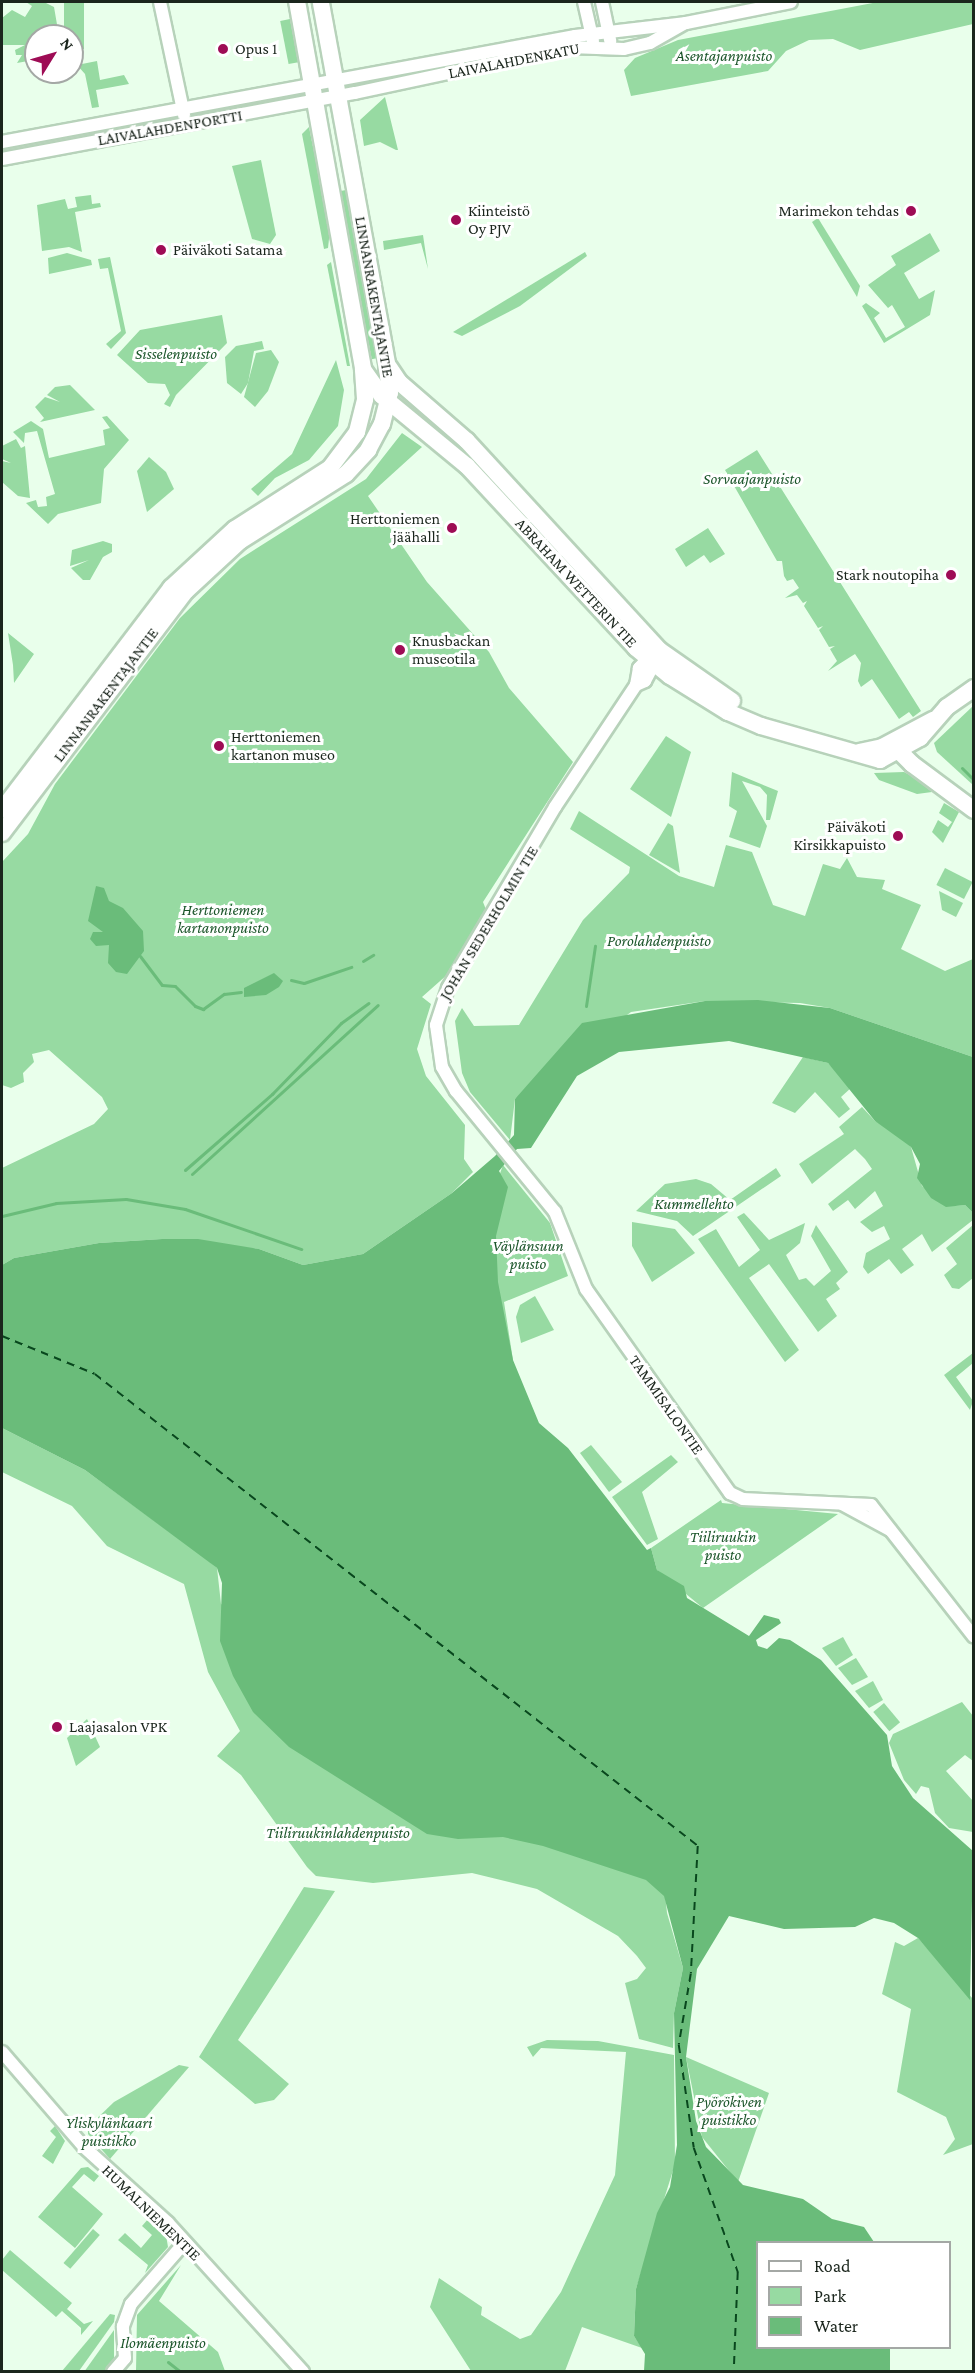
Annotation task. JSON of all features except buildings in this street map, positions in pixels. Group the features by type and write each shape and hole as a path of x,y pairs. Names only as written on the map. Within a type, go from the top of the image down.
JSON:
{"main road":[{"name":"LINNANRAKENTAJANTIE","path":"2,810 171,588 235,529 330,468 349,447 363,416 363,368 297,2"},
{"name":"LINNANRAKENTAJANTIE","path":"2,833 186,591 240,541 354,467 375,439 387,396 387,363 321,2"},
{"name":"ABRAHAM WETTERIN TIE","path":"387,363 411,393 467,441 654,657"},
{"name":"ABRAHAM WETTERIN TIE","path":"363,368 387,396 467,466 654,657 729,712 880,760 901,747"},
{"path":"363,416 387,396 411,393"},
{"path":"970,807 901,747 974,688"}],"street":[{"path":"160,2 182,108 188,125"},
{"path":"584,2 594,48"},
{"path":"602,2 612,49"},
{"name":"LAIVALAHDENKATU","path":"337,89 591,34 609,34 686,23 791,2"},
{"name":"LAIVALAHDENKATU","path":"337,89 570,47 612,49 650,43 686,23"},
{"name":"LAIVALAHDENPORTTI","path":"2,142 182,108 337,89"},
{"name":"LAIVALAHDENPORTTI","path":"2,159 188,125 314,92"},
{"name":"JOHAN SEDERHOLMIN TIE","path":"519,1167 446,1075 437,1050 436,1025 453,978 552,819 555,807 569,791 636,685 636,674 654,657"},
{"name":"TAMMISALONTIE","path":"519,1167 555,1212 578,1273 609,1323 736,1496 842,1504 890,1530 974,1637"},
{"name":"HUMALNIEMENTIE","path":"2,2052 97,2161 185,2242 303,2372"},
{"path":"113,2372 125,2358 123,2326 131,2304 185,2242"}],"green space":[{"path":"26,2 44,2 54,7 57,24 24,24 24,45 2,45 2,18 12,10 25,17 32,6"},
{"path":"64,2 84,2 84,24 64,24"},
{"name":"Asentajanpuisto","path":"878,2 973,2 973,24 860,50 833,39 809,40 786,51 768,71 631,96 624,70 635,58 678,40"},
{"path":"290,19 298,62 289,64 280,21"},
{"path":"24,46 24,62 17,63 22,55 16,55 15,50"},
{"path":"97,61 100,80 124,75 129,84 96,90 99,107 92,108 84,64"},
{"path":"385,97 398,150 380,142 364,146 360,120"},
{"path":"309,127 330,230 328,248 324,249 302,134"},
{"path":"261,160 276,235 270,244 252,239 232,166"},
{"path":"346,190 379,358 372,359 339,191"},
{"path":"91,195 92,204 100,203 101,207 75,212 82,252 69,247 42,251 37,205 65,199 68,209 77,207 75,197"},
{"path":"818,218 860,286 857,297 812,222"},
{"path":"930,233 940,251 904,273 919,299 935,290 930,315 884,343 862,306 866,303 880,313 874,318 886,338 905,327 892,305 888,308 868,285 896,265 891,256"},
{"path":"423,235 428,269 421,243 384,250 383,241"},
{"path":"585,252 587,256 520,306 462,336 453,332"},
{"path":"67,253 91,260 92,265 49,274 48,258"},
{"path":"110,257 126,333 111,349 106,344 121,331 108,268 100,269 98,259"},
{"path":"331,262 350,366 347,366 327,265"},
{"name":"Sisselenpuisto","path":"222,315 227,343 176,395 170,407 164,404 170,395 165,384 148,383 117,355 140,330"},
{"path":"262,341 264,349 254,351 248,383 241,394 227,383 225,357 236,346"},
{"path":"271,350 279,362 268,391 255,407 244,397 256,353"},
{"path":"336,360 344,390 338,426 309,460 275,478 258,496 251,489 292,454"},
{"path":"70,385 95,410 40,422 44,418 35,407 45,397 60,402 47,395 55,387"},
{"path":"107,416 129,440 104,469 101,503 58,514 48,524 26,503 36,500 38,507 47,506 46,497 55,494 37,431 25,433 24,443 13,432 31,421 43,429 49,458 105,445 103,430 110,428 102,417"},
{"name":"Herttoniemen kartanonpuisto","path":"402,433 422,447 368,496 427,582 489,652 509,688 573,762 483,902 487,912 448,974 422,997 431,1004 417,1049 426,1076 465,1125 464,1159 473,1172 452,1193 363,1254 303,1265 259,1249 162,1239 99,1243 14,1258 2,1265 2,1168 94,1124 108,1109 102,1097 49,1050 32,1054 34,1062 23,1073 24,1082 11,1088 2,1085 2,862 28,834 55,784 180,618 240,559 366,479"},
{"path":"16,439 21,448 25,446 30,498 18,496 2,482 2,461 11,463 2,459 2,446"},
{"name":"Sorvaajanpuisto","path":"757,450 921,711 913,717 909,712 899,719 872,679 861,687 858,681 861,663 855,654 828,671 837,661 830,649 835,646 829,647 819,630 823,626 818,628 804,606 807,601 803,603 797,595 785,598 799,588 793,579 787,581 782,561 777,561 725,470"},
{"path":"149,457 166,472 174,489 147,512 137,471"},
{"path":"708,528 725,554 710,563 704,555 686,567 675,549"},
{"path":"103,541 112,544 112,552 103,557 90,580 83,580 71,568 89,560 70,566 72,550"},
{"path":"8,633 34,654 14,683 13,665"},
{"path":"973,706 973,785 937,752 934,743"},
{"path":"666,736 691,752 671,817 630,789"},
{"path":"732,772 778,791 770,820 766,820 767,795 760,787 742,781 767,826 760,848 729,837 737,811 729,806"},
{"path":"904,772 932,792 917,794 879,780 874,773"},
{"path":"944,803 959,812 943,843 932,832 938,820 948,827 952,822 939,813"},
{"name":"Porolahdenpuisto","path":"579,811 679,876 714,887 726,845 752,852 773,905 805,916 823,864 840,869 847,858 857,877 885,880 882,889 921,905 901,949 945,971 973,959 973,1057 830,1008 800,1003 705,1001 631,1012 515,1099 510,1140 470,1092 462,1073 455,1021 462,1008 474,1026 519,1025 583,920 629,873 630,867 570,829"},
{"path":"668,823 673,826 680,873 649,855"},
{"path":"945,868 973,882 964,899 936,885"},
{"path":"939,891 963,903 956,917 942,910"},
{"path":"803,1057 828,1063 852,1087 841,1097 850,1109 839,1118 815,1092 795,1113 772,1103"},
{"path":"862,1107 875,1121 893,1130 895,1126 911,1147 922,1186 952,1206 965,1205 973,1213 973,1220 932,1252 922,1234 902,1249 914,1265 901,1274 889,1259 868,1274 863,1267 866,1253 890,1239 884,1226 872,1232 860,1222 883,1206 875,1191 855,1209 848,1200 833,1211 828,1204 872,1169 865,1159 855,1149 812,1184 799,1164 844,1134 839,1127"},
{"name":"Väylänsuun puisto","path":"503,1165 550,1223 568,1276 504,1302 513,1360 435,1357"},
{"name":"Kummellehto","path":"776,1168 781,1176 693,1236 677,1221 636,1211 665,1184 696,1179 711,1184 730,1200"},
{"path":"744,1213 769,1240 805,1223 800,1243 786,1255 799,1280 806,1278 814,1286 831,1271 811,1236 816,1225 848,1272 836,1283 840,1289 826,1299 837,1316 818,1332 769,1264 749,1278 799,1350 785,1362 698,1239 716,1229 739,1267 760,1250 737,1217"},
{"name":"Kummellehto","path":"632,1222 675,1229 695,1253 652,1282 632,1246"},
{"path":"973,1225 973,1278 959,1289 952,1288 944,1275 957,1264 946,1248"},
{"path":"535,1296 554,1330 521,1343 516,1317 520,1305"},
{"path":"973,1353 973,1363 956,1377 973,1401 970,1410 944,1375"},
{"name":"Tiiliruukinlahdenpuisto","path":"2,1428 85,1470 205,1558 217,1568 221,1604 661,1853 667,1913 683,1968 674,2013 673,2048 639,2039 625,1983 637,1979 646,1968 637,1956 618,1936 537,1889 472,1873 373,1883 316,1876 307,1867 241,1775 217,1756 240,1731 208,1672 184,1584 107,1546 72,1506 2,1472"},
{"path":"591,1445 622,1482 609,1492 580,1453"},
{"path":"671,1455 678,1462 642,1492 658,1539 647,1545 612,1497"},
{"name":"Tiiliruukin puisto","path":"721,1500 722,1503 838,1514 703,1608 657,1570 651,1548"},
{"path":"843,1637 853,1655 836,1666 822,1648"},
{"path":"856,1658 868,1677 852,1685 838,1668"},
{"path":"873,1681 883,1700 869,1708 855,1691"},
{"path":"962,1702 973,1716 973,1761 965,1755 946,1771 973,1801 973,1832 949,1828 935,1813 929,1788 921,1786 916,1794 904,1780 889,1743 893,1734"},
{"path":"884,1703 900,1722 889,1731 873,1712"},
{"path":"87,1719 100,1747 76,1766 67,1738"},
{"path":"304,1887 335,1891 238,2040 289,2084 274,2100 255,2104 199,2057"},
{"path":"918,1938 973,1999 973,2144 943,2155 955,2139 946,2117 897,2092 911,2009 882,1994 895,1942 904,1946"},
{"path":"547,2040 598,2041 674,2055 675,2164 636,2289 634,2336 642,2348 582,2327 565,2371 471,2371 430,2307 439,2278 482,2307 481,2315 520,2339 531,2335 561,2292 615,2175 626,2052 541,2048 533,2057 527,2047"},
{"name":"Pyörökiven puistikko","path":"686,2057 769,2093 738,2182 702,2137"},
{"name":"Yliskylänkaari puistikko","path":"179,2065 189,2067 110,2159 88,2134 88,2127 114,2102"},
{"path":"55,2126 65,2141 53,2164 42,2156 56,2137 50,2131"},
{"path":"88,2167 99,2176 94,2182 84,2174 72,2187 103,2214 75,2248 38,2217 81,2168"},
{"path":"149,2218 166,2235 168,2247 145,2273 148,2265 118,2240 125,2233 141,2248 152,2235 142,2226"},
{"path":"93,2229 100,2235 70,2269 63,2263"},
{"path":"10,2250 72,2303 67,2309 84,2324 93,2321 81,2335 81,2328 62,2311 56,2317 2,2270 2,2260"},
{"name":"Ilomäenpuisto","path":"181,2265 159,2301 218,2352 225,2371 136,2371 137,2315"},
{"path":"110,2314 115,2315 114,2322 79,2371 62,2371"},
{"path":"114,2330 114,2360 107,2371 84,2372"}],"water":[{"path":"96,886 104,888 109,901 123,908 143,931 144,951 127,974 116,972 108,963 109,945 96,946 90,939 93,932 103,932 88,921"},
{"path":"274,973 283,981 279,987 266,995 244,997 244,988"},
{"path":"758,1000 830,1008 973,1057 973,1213 965,1205 946,1207 931,1198 917,1178 920,1164 911,1147 875,1121 828,1063 729,1041 619,1052 577,1076 531,1148 517,1149 499,1171 508,1187 496,1236 498,1282 513,1360 539,1423 568,1448 647,1550 651,1548 657,1570 684,1586 687,1598 749,1636 764,1615 779,1619 781,1623 756,1640 758,1646 767,1649 779,1638 790,1640 821,1660 887,1735 892,1766 913,1798 973,1851 970,2000 918,1938 894,1923 874,1918 855,1927 784,1929 729,1916 697,1969 686,2057 696,2121 706,2147 743,2185 803,2199 832,2219 864,2227 873,2241 756,2241 756,2349 890,2349 890,2371 644,2371 645,2354 634,2336 636,2289 657,2213 670,2187 677,2145 674,2013 683,1968 664,1896 646,1880 543,1846 503,1837 458,1839 427,1834 289,1747 253,1712 233,1676 220,1641 222,1583 217,1568 85,1470 2,1428 2,1265 14,1258 99,1243 162,1239 198,1239 259,1249 303,1265 363,1254 452,1193 495,1156 514,1135 515,1099 582,1023 705,1001"}],"waterway":[{"path":"962,768 974,780"},
{"path":"586,1006 595,946"},
{"path":"363,961 373,955"},
{"path":"140,956 162,985 175,986 195,1006 203,1009 224,994 241,992"},
{"path":"291,980 304,983 351,967"},
{"path":"185,1170 272,1094 341,1023 369,1003"},
{"path":"192,1174 378,1005"},
{"path":"2,1216 56,1203 126,1199 185,1209 301,1249"},
{"path":"168,2362 181,2372"}],"ferry route":[{"path":"2,1336 95,1374 698,1846 691,1974 679,2045 694,2148 738,2272 734,2372"}],"place":[{"name":"Opus 1","path":"223,49"},
{"name":"Marimekon tehdas","path":"911,211"},
{"name":"Kiinteistö Oy PJV","path":"456,220"},
{"name":"Päiväkoti Satama","path":"161,250"},
{"name":"Herttoniemen jäähalli","path":"452,528"},
{"name":"Stark noutopiha","path":"951,575"},
{"name":"Knusbackan museotila","path":"400,650"},
{"name":"Herttoniemen kartanon museo","path":"219,746"},
{"name":"Päiväkoti Kirsikkapuisto","path":"898,836"},
{"name":"Laajasalon VPK","path":"57,1727"}]}
